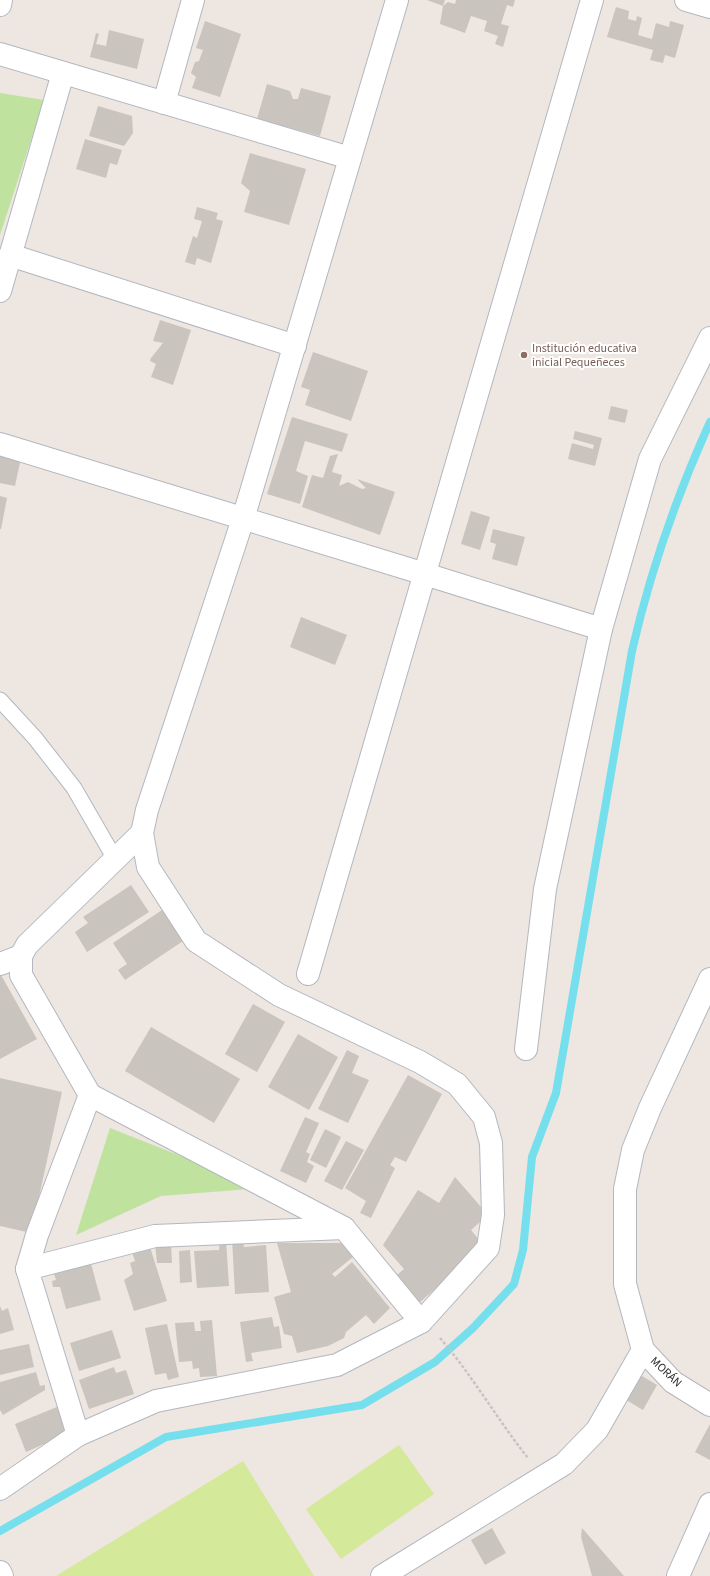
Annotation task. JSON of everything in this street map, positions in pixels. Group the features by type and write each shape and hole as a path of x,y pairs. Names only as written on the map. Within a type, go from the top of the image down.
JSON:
{"street":[{"path":"0,5 1,0"},
{"path":"164,103 193,0"},
{"path":"0,1489 78,1435 156,1401 337,1365 421,1322 488,1248 493,1215 492,1143 484,1117 457,1084 420,1062 279,994 196,941 148,867 142,833 147,810 243,520 397,0"},
{"path":"308,974 592,0"},
{"path":"686,0 710,7"},
{"path":"0,54 350,158"},
{"path":"0,291 63,73"},
{"path":"10,255 295,346"},
{"path":"526,1049 545,889 601,629 650,459 710,338"},
{"path":"0,444 601,629"},
{"path":"142,833 26,945 21,956 21,975 90,1095 344,1228 421,1322"},
{"path":"0,964 21,956"},
{"path":"382,1576 564,1464 597,1430 643,1350 625,1284 625,1189 634,1150 650,1108 710,979"},
{"path":"78,1435 27,1268 37,1235 90,1095"},
{"path":"27,1268 156,1236 344,1228"},
{"name":"MORÁN","path":"643,1350 673,1382 710,1405"},
{"path":"678,1576 710,1504"},
{"path":"0,1572 2,1576"}],"lane":[{"path":"0,700 35,738 74,788 115,858"}],"path":[{"path":"439,1337 455,1356 500,1422 543,1476"}],"green space":[{"path":"0,93 44,100 0,235"},
{"path":"110,1128 262,1188 161,1196 76,1235"},
{"path":"399,1445 434,1494 341,1559 306,1509"},
{"path":"243,1461 314,1576 56,1576"}],"building":[{"path":"427,0 445,0 443,6"},
{"path":"456,0 515,0 513,7 507,5 501,24 509,26 503,47 495,44 498,36 484,31 487,21 471,16 465,33 440,24 443,6 448,2 455,4"},
{"path":"616,7 629,11 628,19 636,21 637,16 642,18 638,35 652,39 656,23 669,27 670,21 684,25 675,58 665,55 663,63 650,60 653,50 607,37"},
{"path":"205,21 241,34 220,97 192,88 196,77 191,73 195,62 199,61 203,50 196,48"},
{"path":"109,30 144,39 137,69 90,57 96,33 99,34 96,44 106,46"},
{"path":"267,84 290,91 293,99 298,99 301,88 331,96 320,136 257,119"},
{"path":"98,106 132,116 133,133 124,146 89,136"},
{"path":"85,139 122,150 117,165 110,163 106,178 76,169"},
{"path":"250,153 306,169 289,225 244,212 250,191 241,183"},
{"path":"197,207 218,213 216,219 223,221 211,263 197,258 195,265 185,262 193,236 197,238 202,221 194,219"},
{"path":"160,320 191,330 173,385 151,377 156,364 150,361 151,358 163,343 153,341"},
{"path":"313,352 368,371 351,421 305,405 310,390 301,387"},
{"path":"611,406 628,410 625,423 608,419"},
{"path":"292,417 348,434 342,452 305,441 296,471 308,476 300,504 267,494"},
{"path":"575,431 602,438 595,466 568,459 572,443 593,449 594,445 573,439"},
{"path":"0,454 21,458 15,486 0,483"},
{"path":"338,454 332,472 342,475 339,486 348,482 362,489 366,488 357,479 395,492 380,535 302,507 312,475 323,478 330,456"},
{"path":"0,496 7,498 1,529 0,529"},
{"path":"471,511 490,517 480,550 461,544"},
{"path":"493,529 525,537 517,566 492,559 496,544 490,542"},
{"path":"301,617 347,635 335,665 290,647"},
{"path":"131,885 149,912 87,952 75,932 88,923 83,917"},
{"path":"162,910 183,941 125,980 118,970 127,964 113,943"},
{"path":"1,975 37,1039 0,1059 0,976"},
{"path":"253,1004 285,1022 257,1072 225,1054"},
{"path":"151,1027 240,1079 214,1123 125,1071"},
{"path":"298,1034 338,1057 309,1110 268,1087"},
{"path":"347,1050 359,1056 352,1073 369,1080 348,1123 318,1109"},
{"path":"408,1075 442,1094 406,1162 395,1157 390,1165 395,1168 371,1218 360,1213 366,1201 345,1188"},
{"path":"0,1078 62,1092 31,1233 0,1226"},
{"path":"305,1117 319,1123 306,1152 310,1154 307,1162 314,1166 306,1183 280,1171"},
{"path":"325,1129 341,1137 326,1168 310,1160"},
{"path":"346,1141 364,1150 342,1190 324,1181"},
{"path":"455,1177 488,1215 471,1230 484,1246 419,1303 396,1276 404,1269 383,1245 418,1190 439,1203"},
{"path":"243,1237 244,1247 266,1245 269,1292 235,1294 232,1238"},
{"path":"220,1239 226,1240 229,1286 197,1288 194,1251 219,1250"},
{"path":"171,1243 172,1263 157,1263 155,1244"},
{"path":"277,1243 341,1243 353,1257 332,1274 335,1277 352,1262 390,1308 374,1324 366,1315 346,1332 344,1338 328,1346 297,1353 292,1336 284,1334 274,1297 291,1292"},
{"path":"150,1247 167,1301 134,1311 124,1280 133,1274 130,1263 135,1261 132,1252"},
{"path":"190,1250 192,1282 180,1283 179,1251"},
{"path":"91,1264 101,1300 66,1309 60,1287 53,1287 52,1281 56,1280 54,1274"},
{"path":"0,1306 2,1311 8,1308 14,1330 0,1334"},
{"path":"272,1317 274,1327 279,1326 282,1348 251,1353 253,1361 246,1362 240,1322"},
{"path":"212,1320 217,1376 200,1377 199,1368 193,1369 192,1361 179,1362 175,1323 194,1322 195,1331 201,1331 200,1321"},
{"path":"167,1324 179,1377 168,1380 166,1373 155,1375 145,1328"},
{"path":"112,1330 121,1358 79,1371 70,1343"},
{"path":"29,1344 34,1367 0,1375 0,1350"},
{"path":"114,1367 116,1373 126,1370 134,1394 89,1409 79,1380"},
{"path":"36,1372 40,1386 45,1385 45,1390 3,1415 0,1410 0,1382"},
{"path":"637,1373 657,1385 643,1410 623,1398"},
{"path":"57,1407 66,1434 26,1452 15,1424"},
{"path":"710,1424 710,1460 695,1452"},
{"path":"492,1528 506,1553 485,1565 471,1540"},
{"path":"582,1528 624,1576 592,1576 581,1537"}],"waterway":[{"path":"0,1531 166,1437 362,1405 435,1362 473,1328 514,1284 523,1250 532,1157 556,1093 632,651 647,592 665,534 686,477 710,422"}],"place":[{"name":"Institución educativa inicial Pequeñeces","path":"524,355"}]}
